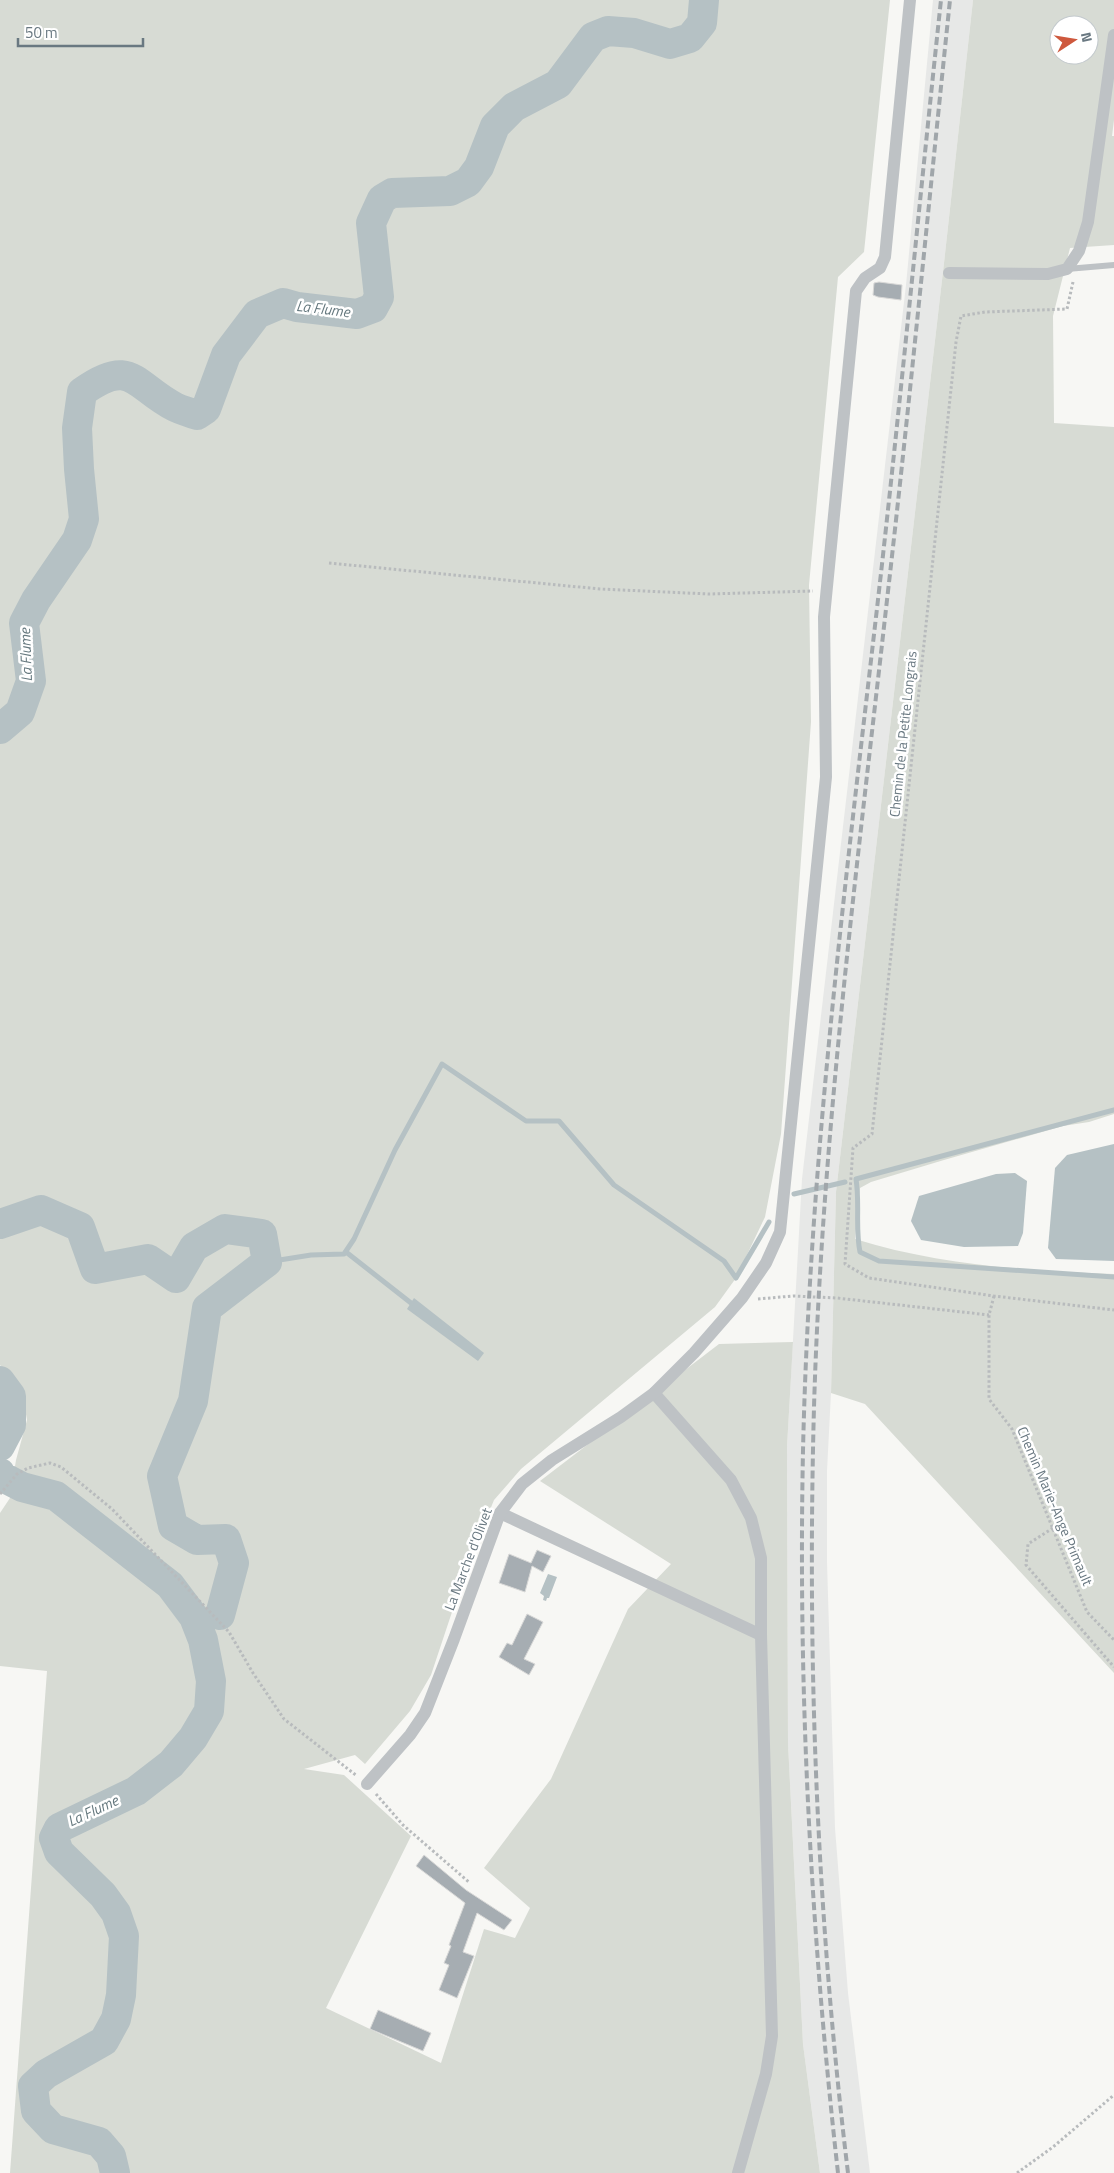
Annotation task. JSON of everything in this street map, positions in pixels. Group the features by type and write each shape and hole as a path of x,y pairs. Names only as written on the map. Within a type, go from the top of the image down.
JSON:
{"street":[{"name":"La Marche d'Olivet","path":"367,1784 410,1735 425,1712 500,1513 522,1484 552,1460 621,1417 654,1393 694,1353 742,1298 766,1263 780,1232 826,777 824,617 856,291 865,278 880,268 885,257 910,0"},
{"path":"949,273 1048,274 1071,269 1088,222 1114,35"},
{"path":"654,1393 731,1480 751,1518 761,1558 761,1635 772,2036 766,2074 738,2173"},
{"path":"500,1513 761,1635"}],"lane":[{"path":"1071,269 1114,265"}],"path":[{"name":"Chemin de la Petite Longrais","path":"994,1296 869,1278 845,1264 852,1148 872,1134 956,342 961,316 985,312 1067,308 1071,269"},
{"path":"329,563 600,589 708,594 826,590"},
{"path":"742,1298 766,1300 793,1296 837,1298 988,1315"},
{"path":"994,1296 1114,1310"},
{"name":"Chemin Marie-Ange Primault","path":"994,1296 988,1315 989,1399 1012,1429 1087,1612 1114,1640"},
{"path":"0,1494 17,1474 38,1465 50,1463 61,1467 112,1509 229,1632 253,1673 284,1719 367,1784 404,1825 470,1883"},
{"path":"1052,1528 1028,1544 1026,1565 1114,1667"},
{"path":"1017,2173 1053,2147 1114,2095"}],"shaded area":[{"path":"0,0 890,0 864,252 838,277 809,585 811,722 781,1134 765,1217 736,1278 715,1307 521,1469 494,1500 467,1567 431,1675 410,1711 365,1764 355,1755 304,1769 344,1775 411,1836 326,2008 441,2063 484,1929 515,1938 530,1908 484,1868 551,1779 628,1609 671,1564 540,1481 719,1344 793,1342 787,1447 788,1743 803,2044 820,2173 10,2173 47,1671 0,1666 0,1513 10,1498 16,1460 27,1420 22,1392 0,1365"},
{"path":"933,0 973,0 836,1192 827,1471 827,1562 835,1828 848,1993 870,2173 820,2173 803,2044 788,1743 787,1447 802,1179 906,285"},
{"path":"973,0 1114,0 1114,120 1112,136 1114,136 1114,245 1070,248 1053,316 1054,423 1114,427 1114,1114 1089,1122 1063,1126 871,1182 860,1188 855,1239 886,1248 951,1261 1049,1271 1114,1274 1114,1673 865,1404 831,1393 836,1192"},
{"path":"1114,1144 1114,1261 1056,1259 1048,1248 1055,1168 1067,1155"},
{"path":"1015,1173 1027,1181 1023,1233 1018,1246 964,1247 921,1240 911,1221 919,1196 996,1174"},
{"path":"414,1298 484,1353 478,1361 407,1309"},
{"path":"548,1574 557,1577 546,1601 543,1600 544,1596 540,1593"}],"building":[{"path":"874,283 902,285 901,300 873,295"},
{"path":"537,1550 551,1556 543,1572 532,1566 525,1592 499,1583 509,1554 531,1563"},
{"path":"527,1614 543,1622 524,1659 535,1664 529,1675 499,1657 507,1643 512,1645"},
{"path":"424,1855 466,1890 512,1920 504,1930 477,1913 463,1952 474,1956 457,1998 439,1990 449,1965 444,1963 451,1946 449,1945 465,1903 416,1866"},
{"path":"378,2010 431,2033 423,2051 370,2029"}],"waterway":[{"name":"La Flume","path":"0,729 20,712 31,681 24,623 36,600 77,540 84,519 77,428 82,392 99,381 112,376 123,375 132,378 175,407 197,415 206,409 226,355 257,314 283,303 297,307 357,314 373,308 379,297 371,223 382,199 392,193 450,191 468,182 479,167 495,126 514,107 558,84 593,37 608,31 634,33 670,44 690,38 702,23 704,0"},
{"path":"267,1262 311,1255 344,1254 354,1239 395,1150 442,1064 526,1121 559,1121 614,1185 724,1261 736,1278 769,1222"},
{"path":"1114,1110 856,1179 860,1252 879,1261 1114,1277"},
{"path":"794,1194 845,1182"},
{"path":"0,1224 41,1210 80,1227 95,1269 148,1259 176,1278 194,1247 225,1229 262,1234 267,1262 207,1308 193,1401 162,1476 173,1526 197,1540 226,1539 234,1563 220,1615"},
{"path":"346,1252 411,1303"},
{"name":"La Flume","path":"0,1381 11,1396 11,1425 0,1446"},
{"name":"La Flume","path":"0,1473 1,1476 22,1487 56,1496 170,1585 194,1617 203,1640 211,1681 209,1711 193,1738 171,1764 136,1791 59,1828 54,1838 59,1852 103,1895 116,1913 124,1936 121,1995 116,2019 104,2041 46,2074 33,2086 36,2111 53,2129 99,2142 111,2156 115,2173"}],"railway":[{"path":"838,2173 820,1993 808,1813 802,1542 806,1350 820,1147 839,945 891,482 941,0"},
{"path":"848,2173 829,1982 817,1791 812,1599 812,1503 818,1306 842,1003 904,450 950,0"}]}
